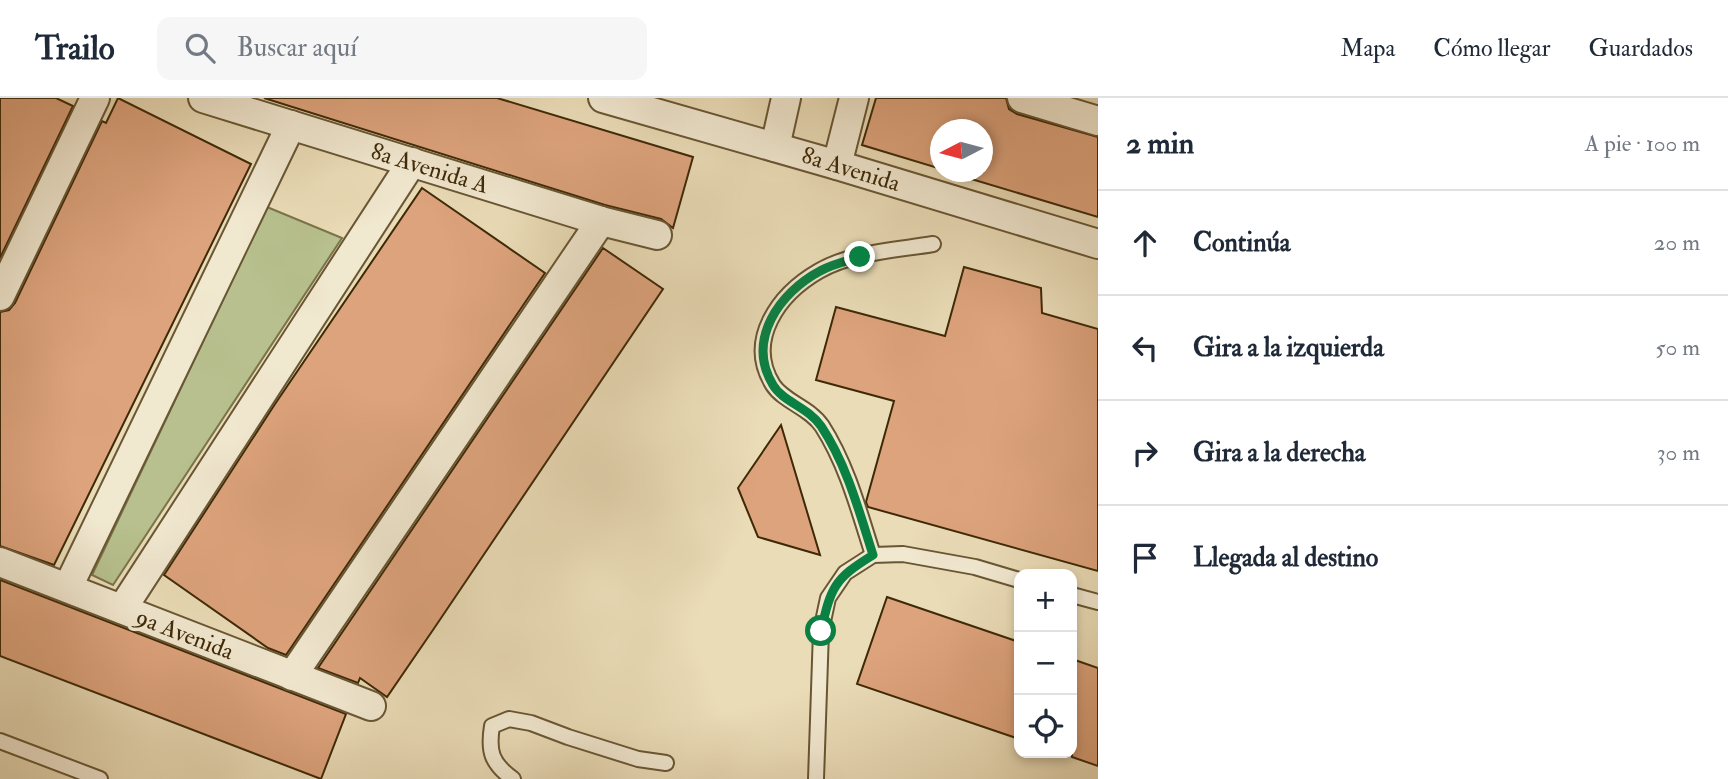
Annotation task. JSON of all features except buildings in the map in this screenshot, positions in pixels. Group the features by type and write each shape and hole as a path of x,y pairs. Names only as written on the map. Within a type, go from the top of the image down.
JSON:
{"street":[{"path":"0,296 95,98"},
{"name":"8a Avenida A","path":"203,98 601,221 657,235"},
{"name":"8a Avenida","path":"603,98 1098,244"},
{"path":"775,147 786,98"},
{"path":"837,165 855,98"},
{"path":"1034,100 1098,121"},
{"path":"68,587 292,125"},
{"path":"122,609 412,162"},
{"path":"292,676 601,221"},
{"name":"9a Avenida","path":"0,562 371,706"}],"lane":[{"path":"873,555 841,463 821,426 811,414 774,387 768,372 763,339 766,324 786,298 820,271 860,257 933,244"},
{"path":"816,779 821,631 828,598 845,573 873,555 903,554 975,567 1014,579"},
{"path":"1077,596 1098,602"},
{"path":"513,779 500,770 488,747 492,726 509,719 531,723 638,759 666,763"},
{"path":"0,741 100,779"}],"green space":[{"path":"267,207 342,238 113,585 92,575"}],"route":[{"path":"821,631 828,598 845,573 873,555 841,463 821,426 811,414 774,387 768,372 763,339 766,324 796,288 820,271 860,257"}]}
